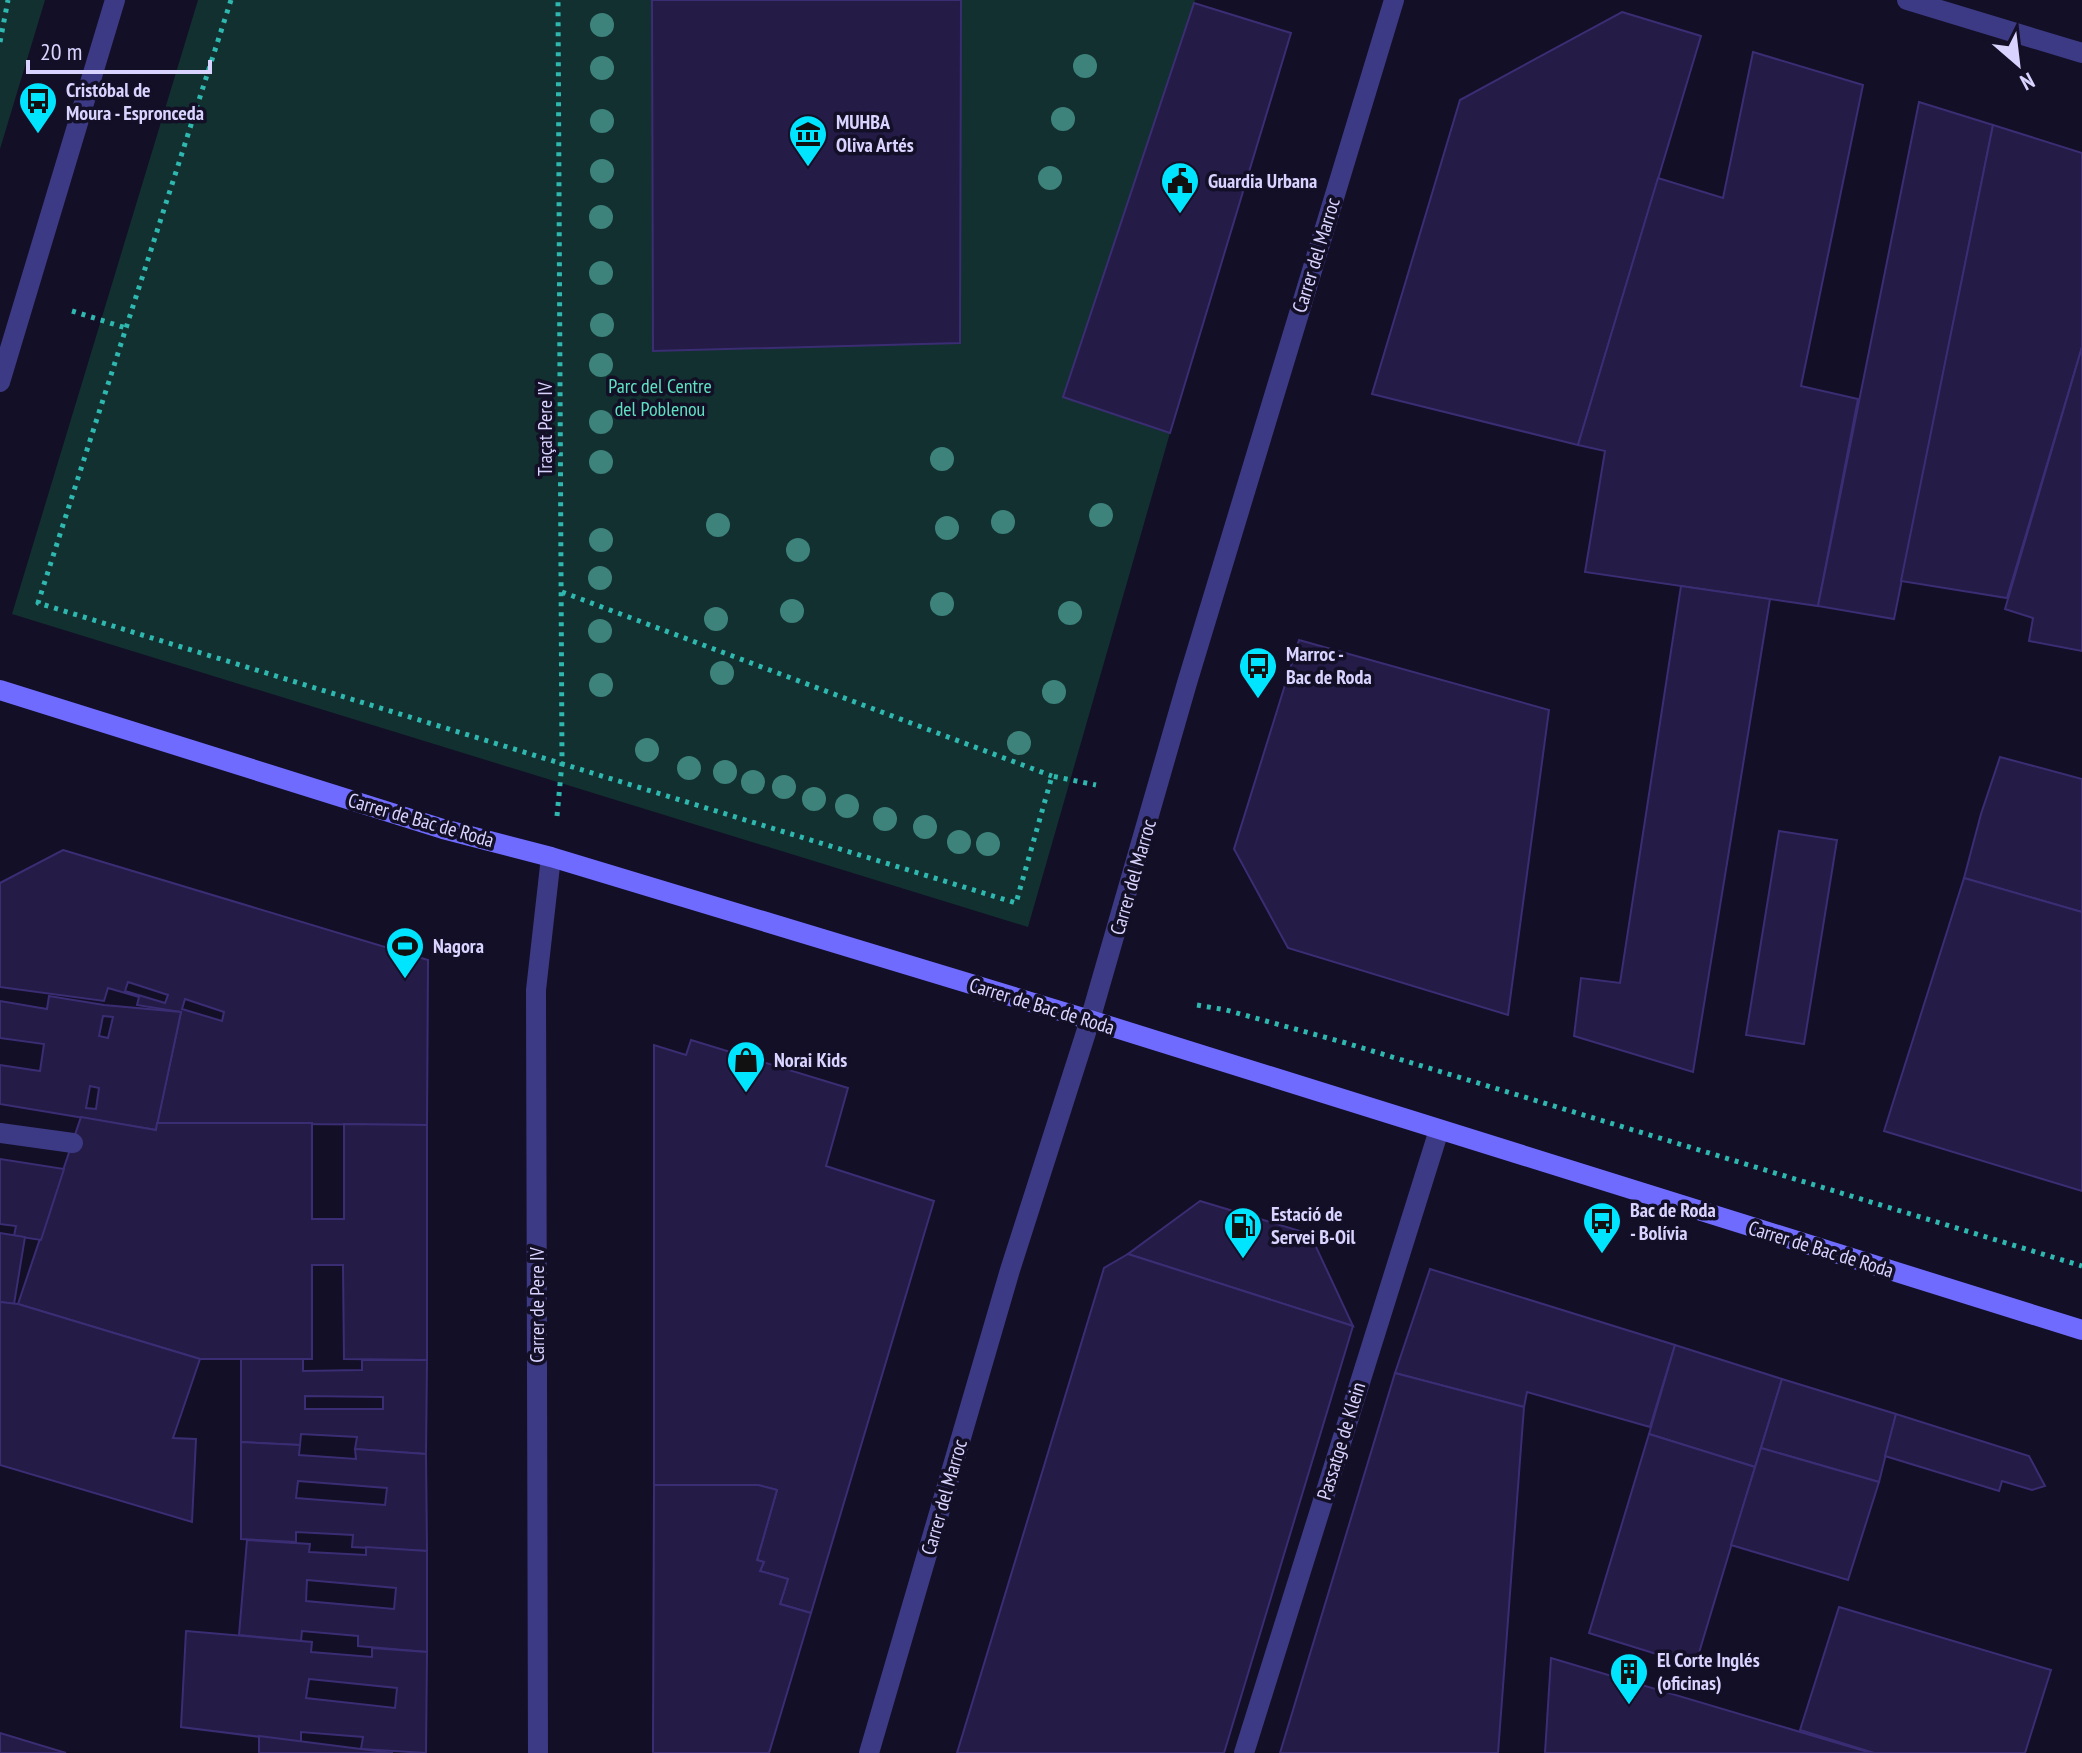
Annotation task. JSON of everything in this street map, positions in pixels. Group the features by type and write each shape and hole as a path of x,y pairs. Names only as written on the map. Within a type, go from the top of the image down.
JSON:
{"main road":[{"name":"Carrer de Bac de Roda","path":"0,690 443,829 551,857 1090,1020 2082,1330"}],"street":[{"path":"0,382 115,0"},
{"name":"Carrer del Marroc","path":"869,1753 1010,1270 1090,1020 1187,683 1394,0"},
{"path":"1907,0 2082,53"},
{"name":"Carrer de Pere IV","path":"538,1753 536,990 551,857"},
{"name":"Passatge de Klein","path":"1244,1753 1439,1130"},
{"path":"0,1133 73,1143"}],"path":[{"path":"0,42 8,0"},
{"path":"231,0 38,603 1016,903 1052,776"},
{"name":"Traçat Pere IV","path":"551,857 562,763 558,0"},
{"path":"72,311 126,328"},
{"path":"561,592 1052,776 1096,785"},
{"path":"1226,1010 1346,1043 2082,1266"}],"green space":[{"path":"0,0 45,0 0,149"},
{"name":"Parc del Centre del Poblenou","path":"198,0 1195,0 1063,396 1170,433 1028,927 12,614"}],"building":[{"path":"652,0 961,0 960,343 653,351"},
{"name":"Guardia Urbana","path":"1194,3 1291,33 1170,433 1063,397"},
{"path":"1622,12 1701,36 1578,445 1372,394 1460,100"},
{"path":"1753,52 1863,85 1801,386 1858,399 1818,606 1585,572 1605,451 1578,445 1658,178 1723,198"},
{"path":"1919,102 1993,125 1894,619 1818,606"},
{"path":"1993,125 2082,153 2082,347 2007,598 1901,581"},
{"path":"2082,347 2082,651 2029,641 2033,618 2005,609"},
{"path":"1681,586 1770,599 1693,1072 1574,1036 1581,978 1620,983"},
{"path":"1299,640 1549,710 1508,1015 1288,948 1234,849"},
{"path":"2000,757 2082,779 2082,912 1964,878"},
{"path":"1779,831 1837,840 1804,1044 1746,1035"},
{"path":"63,850 428,960 427,1125 157,1123 181,1012 137,1005 139,997 108,988 104,1001 0,987 0,883","holes":["128,982 168,995 165,1003 125,991","185,999 224,1012 222,1021 182,1009"]},
{"path":"1964,878 2082,912 2082,1191 1884,1131"},
{"path":"49,996 181,1012 156,1130 0,1104 0,1065 40,1071 44,1044 0,1038 0,1001 47,1009","holes":["103,1016 113,1017 108,1038 99,1036","90,1086 99,1088 96,1109 86,1108"]},
{"path":"691,1040 848,1088 826,1166 934,1201 811,1613 780,1604 788,1579 760,1571 764,1562 757,1560 777,1490 758,1485 654,1485 654,1045 686,1055"},
{"path":"81,1117 156,1130 157,1123 312,1123 312,1219 344,1219 344,1124 427,1125 427,1360 344,1359 343,1265 312,1265 312,1359 200,1359 18,1304"},
{"path":"0,1159 64,1169 41,1240 14,1236 16,1226 0,1224"},
{"path":"1200,1201 1310,1234 1353,1326 1128,1254"},
{"path":"0,1233 25,1237 14,1304 0,1302"},
{"path":"1128,1254 1353,1326 1224,1753 957,1753 1104,1268"},
{"path":"1430,1269 1675,1345 1650,1427 1527,1392 1524,1407 1395,1373"},
{"path":"0,1302 18,1304 200,1359 173,1438 196,1439 192,1522 0,1465"},
{"path":"1675,1345 1782,1379 1755,1467 1649,1434"},
{"path":"241,1359 303,1359 303,1371 362,1370 362,1360 427,1360 426,1454 355,1449 357,1437 301,1434 300,1445 241,1442","holes":["305,1396 383,1397 383,1409 305,1409"]},
{"path":"1395,1373 1524,1407 1498,1753 1280,1753"},
{"path":"1782,1379 1896,1414 1879,1482 1761,1448"},
{"path":"1896,1414 2029,1456 2045,1486 2032,1490 2002,1481 1999,1491 1885,1456"},
{"path":"1649,1434 1755,1467 1695,1666 1589,1633"},
{"path":"241,1442 300,1445 299,1455 356,1459 355,1449 426,1454 427,1551 352,1547 353,1535 296,1532 296,1542 241,1539","holes":["298,1481 387,1488 385,1505 296,1498"]},
{"path":"1761,1448 1879,1482 1848,1580 1731,1545"},
{"path":"654,1485 758,1485 777,1490 757,1560 764,1562 760,1571 788,1579 780,1604 811,1613 769,1753 653,1753"},
{"path":"247,1540 310,1544 309,1552 366,1555 366,1547 427,1551 427,1652 358,1646 358,1636 302,1631 301,1641 239,1635","holes":["307,1580 396,1588 394,1609 306,1601"]},
{"path":"1839,1607 2051,1670 2025,1753 1874,1753 1800,1730"},
{"path":"186,1631 312,1642 311,1652 372,1657 372,1648 427,1652 426,1753 361,1749 363,1737 301,1732 301,1742 181,1727","holes":["309,1679 397,1688 395,1708 306,1698"]},
{"name":"El Corte Inglés (oficinas)","path":"1551,1658 1871,1753 1545,1753"},
{"path":"0,1733 66,1753 0,1753"},
{"path":"259,1736 361,1749 393,1753 259,1753"}],"place":[{"name":"Cristóbal de Moura - Espronceda","path":"38,135"},
{"name":"MUHBA Oliva Artés","path":"808,168"},
{"name":"Guardia Urbana","path":"1180,215"},
{"name":"Marroc - Bac de Roda","path":"1258,700"},
{"name":"Nagora","path":"405,980"},
{"name":"Norai Kids","path":"746,1094"},
{"name":"Bac de Roda - Bolívia","path":"1602,1255"},
{"name":"Estació de Servei B-Oil","path":"1243,1260"},
{"name":"El Corte Inglés (oficinas)","path":"1629,1706"}]}
